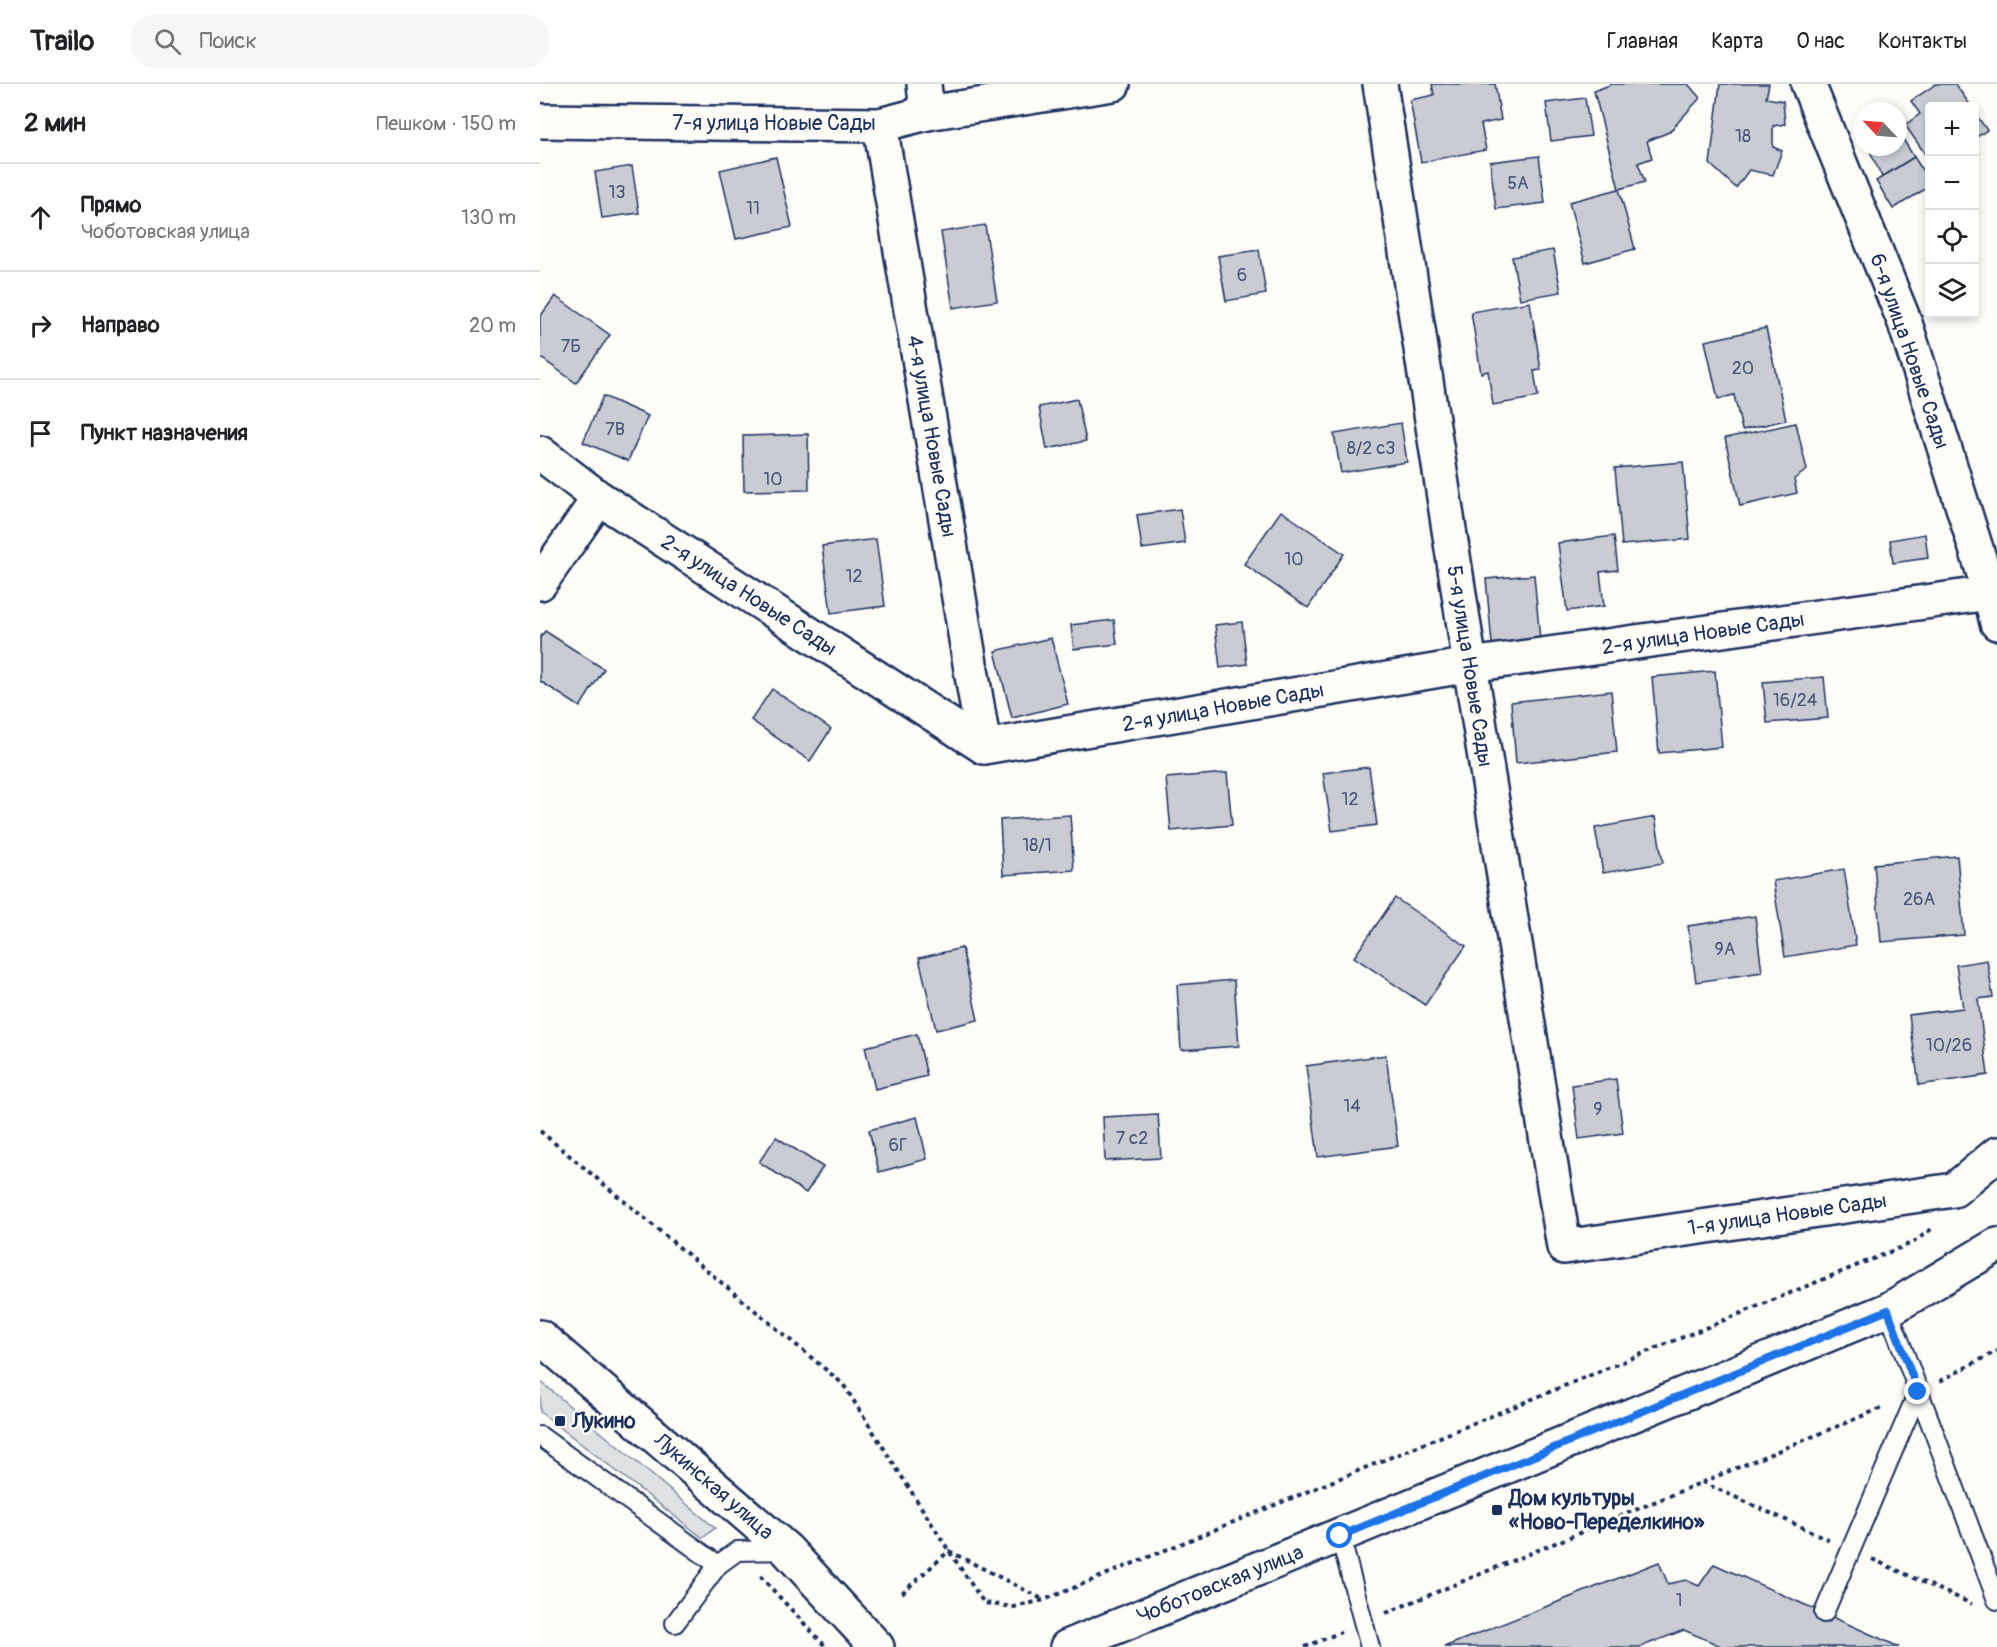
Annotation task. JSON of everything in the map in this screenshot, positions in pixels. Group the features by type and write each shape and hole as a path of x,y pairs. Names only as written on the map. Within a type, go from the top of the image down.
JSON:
{"street":[{"name":"7-я улица Новые Сады","path":"540,121 879,125 926,99 1113,84"},
{"name":"5-я улица Новые Сады","path":"1380,84 1470,665 1564,1247"},
{"name":"6-я улица Новые Сады","path":"1808,84 1905,323 1993,608"},
{"name":"4-я улица Новые Сады","path":"879,125 984,747"},
{"name":"2-я улица Новые Сады","path":"540,453 599,498 984,747 1470,665 1993,608"},
{"path":"540,583 599,498"},
{"name":"1-я улица Новые Сады","path":"1564,1247 1954,1190 1997,1154"},
{"name":"Чоботовская улица","path":"1067,1647 1888,1310 1997,1245"},
{"name":"Лукинская улица","path":"540,1337 787,1550 877,1647"}],"lane":[{"path":"1888,1310 1997,1600"},
{"path":"1824,1613 1918,1392"},
{"path":"540,1436 718,1565"},
{"path":"1340,1536 1370,1647"},
{"path":"675,1623 718,1565 737,1551 787,1550"}],"path":[{"path":"540,1131 843,1384 984,1603 1014,1607 1044,1600 1914,1242 1942,1221"},
{"path":"1305,1647 1918,1392 1997,1351"},
{"path":"902,1593 949,1551"},
{"path":"949,1551 1044,1600"}],"shaded area":[{"path":"540,1381 715,1528 703,1538 540,1412"}],"building":[{"path":"1432,84 1495,84 1501,120 1481,124 1486,150 1421,162 1410,100 1434,95"},
{"path":"1612,84 1688,84 1700,98 1669,132 1647,141 1652,158 1638,163 1645,182 1619,189 1594,91"},
{"path":"1720,84 1769,84 1766,98 1783,101 1785,124 1773,126 1773,147 1782,151 1773,175 1749,170 1736,188 1710,164"},
{"path":"1936,84 1955,84 1968,102 1925,102 1925,154 1907,128 1907,124 1920,114 1911,101"},
{"path":"1585,98 1591,136 1551,141 1546,103"},
{"path":"1979,119 1987,130 1979,136"},
{"path":"1907,146 1914,157 1882,177 1872,156 1907,156"},
{"path":"1539,156 1545,203 1496,209 1490,162"},
{"path":"776,157 792,227 736,239 720,170"},
{"path":"1914,157 1925,174 1925,189 1893,209 1876,181"},
{"path":"632,166 639,213 602,218 595,172"},
{"path":"1619,189 1635,249 1585,263 1569,202"},
{"path":"985,225 997,301 953,308 941,232"},
{"path":"1259,250 1266,294 1226,301 1218,256"},
{"path":"1553,250 1561,292 1520,299 1512,257"},
{"path":"555,296 610,335 576,383 540,357 540,317"},
{"path":"1530,302 1541,370 1534,371 1538,397 1493,405 1488,371 1481,373 1471,312"},
{"path":"1766,328 1786,420 1742,430 1734,395 1718,399 1705,341"},
{"path":"603,396 648,416 628,461 583,442"},
{"path":"1077,399 1086,441 1047,449 1039,407"},
{"path":"1401,423 1407,462 1341,473 1334,434"},
{"path":"1796,423 1807,470 1794,479 1797,493 1740,506 1725,438"},
{"path":"808,434 809,490 744,491 743,436"},
{"path":"1683,462 1690,539 1622,545 1615,468"},
{"path":"1180,509 1185,543 1142,549 1137,515"},
{"path":"1281,511 1344,554 1308,608 1244,564"},
{"path":"1925,534 1928,558 1893,563 1890,540"},
{"path":"1614,536 1618,570 1600,572 1604,606 1567,611 1558,543"},
{"path":"876,539 885,606 831,613 822,546"},
{"path":"1534,575 1540,640 1492,644 1486,579"},
{"path":"1114,620 1117,644 1074,649 1071,625"},
{"path":"1242,622 1247,664 1220,668 1215,625"},
{"path":"545,631 604,669 580,707 540,681 540,638"},
{"path":"1051,638 1068,704 1012,718 995,651"},
{"path":"1715,671 1722,747 1659,753 1652,677"},
{"path":"1824,677 1828,718 1767,723 1763,682"},
{"path":"772,689 831,729 810,761 751,720"},
{"path":"1611,691 1617,752 1516,763 1511,702"},
{"path":"1369,767 1377,825 1332,831 1323,773"},
{"path":"1227,773 1232,825 1171,831 1166,778"},
{"path":"1070,815 1074,870 1003,875 1000,820"},
{"path":"1655,817 1663,863 1603,873 1595,828"},
{"path":"1957,856 1964,935 1881,942 1874,864"},
{"path":"1844,869 1856,945 1785,957 1773,881"},
{"path":"1395,898 1466,946 1425,1005 1354,957"},
{"path":"1755,916 1762,972 1696,982 1688,926"},
{"path":"962,948 978,1020 936,1030 919,958"},
{"path":"1987,960 1993,997 1978,999 1988,1075 1919,1085 1909,1015 1963,1008 1956,965"},
{"path":"1234,980 1239,1046 1181,1050 1177,985"},
{"path":"917,1034 927,1076 875,1089 865,1047"},
{"path":"1386,1055 1398,1146 1318,1157 1306,1066"},
{"path":"1616,1079 1623,1133 1579,1139 1572,1085"},
{"path":"1158,1114 1161,1158 1105,1161 1103,1117"},
{"path":"917,1117 927,1159 879,1172 869,1130"},
{"path":"776,1137 823,1167 806,1193 759,1162"},
{"path":"1659,1562 1668,1584 1686,1580 1699,1586 1714,1564 1899,1647 1723,1647 1684,1630 1640,1647 1444,1647"}],"place":[{"name":"Лукино","path":"560,1421"},
{"name":"Дом культуры «Ново-Переделкино»","path":"1497,1510"}],"route":[{"path":"1340,1536 1888,1310 1918,1392"}]}
